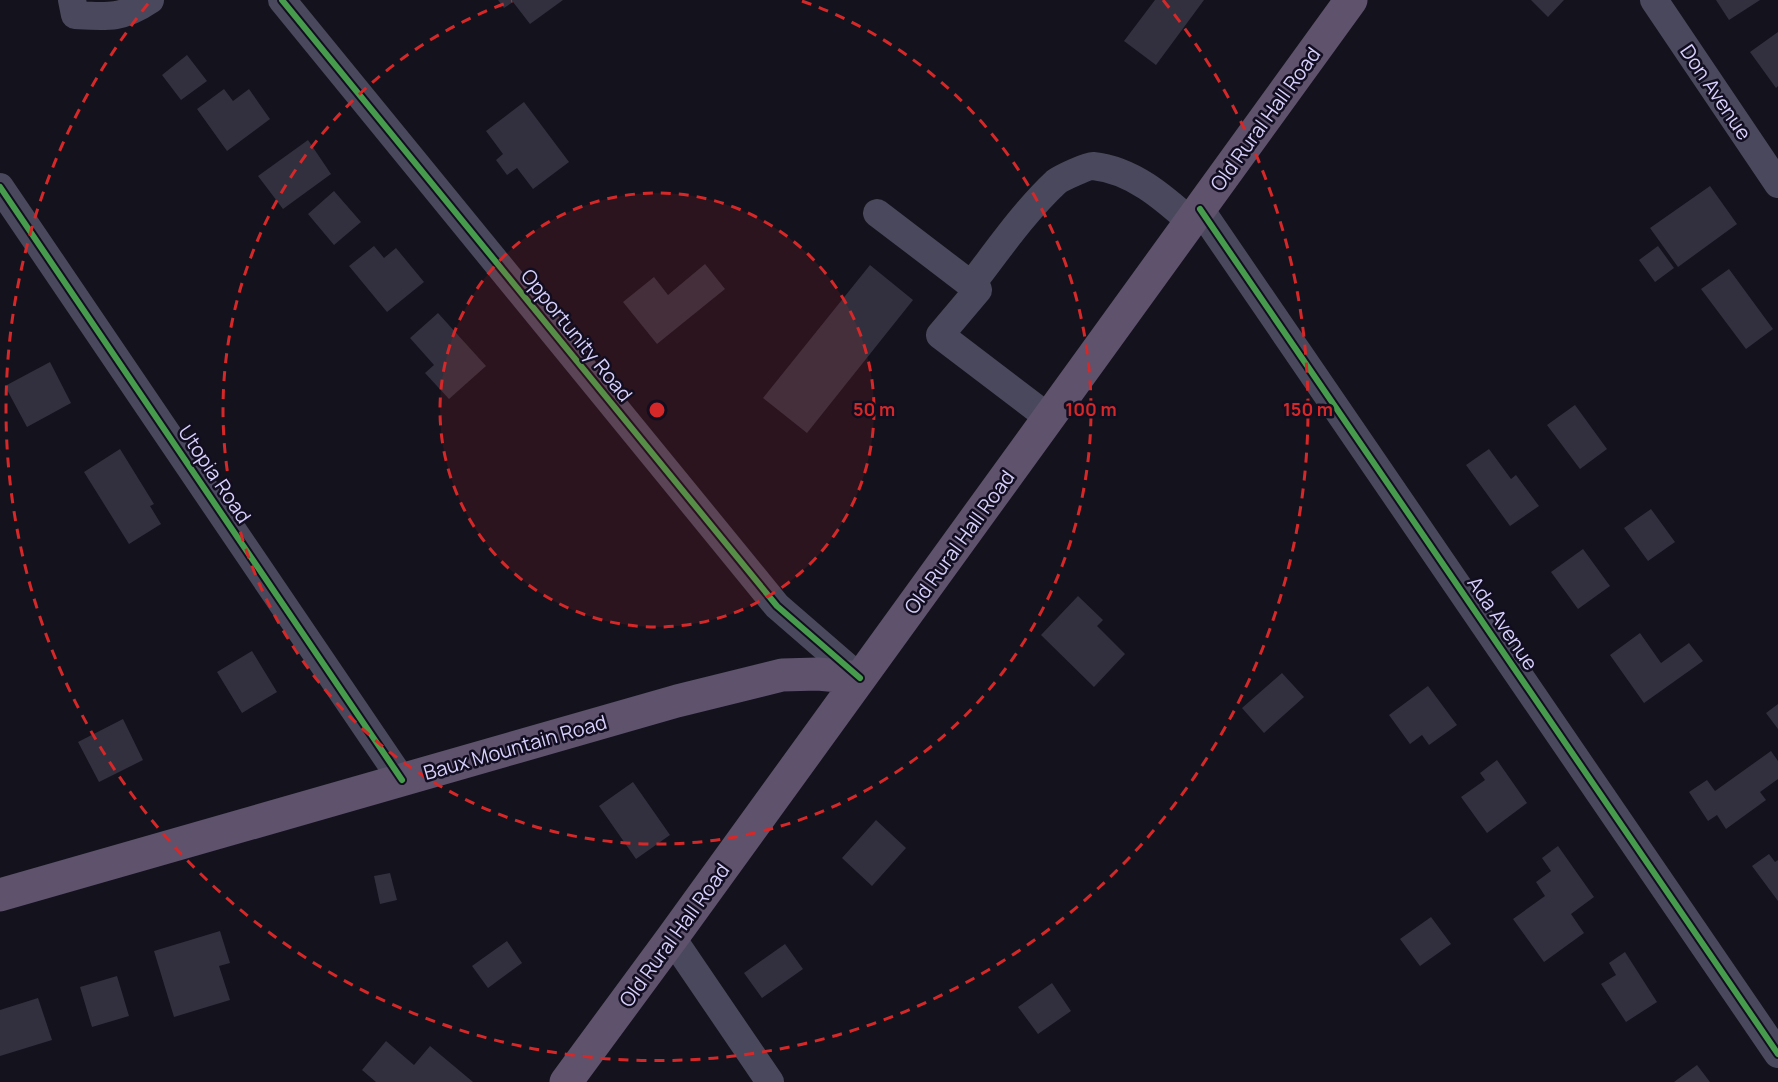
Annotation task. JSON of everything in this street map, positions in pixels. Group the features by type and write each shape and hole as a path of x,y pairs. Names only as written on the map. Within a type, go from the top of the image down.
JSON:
{"main road":[{"name":"Old Rural Hall Road","path":"566,1082 1351,0"},
{"name":"Baux Mountain Road","path":"0,895 677,701 782,675 818,674 860,678"}],"street":[{"path":"72,0 75,15 110,17 135,10 150,0"},
{"name":"Opportunity Road","path":"282,0 777,606 860,678"},
{"name":"Don Avenue","path":"1654,0 1778,184"},
{"name":"Ada Avenue","path":"1049,418 940,335 978,290 972,285 1026,216 1058,180 1091,166 1129,176 1195,216 1778,1054"},
{"name":"Utopia Road","path":"0,187 402,780"},
{"path":"877,213 972,285"},
{"path":"672,938 771,1082"}],"building":[{"path":"498,0 563,0 530,24 513,2 504,8"},
{"path":"1155,0 1204,0 1156,65 1124,41"},
{"path":"1531,0 1564,0 1548,17"},
{"path":"1716,0 1760,0 1729,20"},
{"path":"1778,32 1778,86 1776,88 1750,52"},
{"path":"187,55 207,81 181,100 162,75"},
{"path":"224,89 233,101 249,89 270,119 227,151 197,109"},
{"path":"524,102 569,162 533,189 517,168 507,175 496,160 503,154 486,131"},
{"path":"308,140 331,174 283,209 258,176"},
{"path":"1710,186 1737,224 1678,267 1650,228"},
{"path":"334,191 361,222 334,245 308,214"},
{"path":"374,246 384,258 396,248 424,282 387,312 349,266"},
{"path":"1658,246 1674,268 1655,282 1639,260"},
{"path":"705,264 725,289 657,344 623,302 654,277 668,295"},
{"path":"870,265 913,300 807,433 763,398"},
{"path":"1729,269 1773,329 1746,349 1701,289"},
{"path":"438,313 486,366 449,399 425,373 434,365 410,338"},
{"path":"50,362 71,403 27,427 5,386"},
{"path":"1575,405 1607,449 1580,469 1547,425"},
{"path":"120,449 154,504 150,506 161,524 129,544 84,472"},
{"path":"1489,449 1511,479 1516,475 1539,506 1510,526 1466,465"},
{"path":"1651,509 1675,542 1648,561 1624,528"},
{"path":"1583,549 1610,586 1578,609 1551,572"},
{"path":"1078,596 1103,620 1097,626 1125,654 1094,687 1041,635"},
{"path":"1640,633 1661,663 1689,643 1703,661 1644,703 1610,655"},
{"path":"252,651 277,692 242,713 217,672"},
{"path":"1282,673 1304,697 1264,733 1242,708"},
{"path":"1428,686 1457,725 1429,745 1422,735 1410,744 1389,715"},
{"path":"1778,704 1778,729 1766,713"},
{"path":"123,719 143,760 99,782 78,742"},
{"path":"1771,751 1778,761 1778,779 1760,792 1766,800 1726,829 1717,815 1708,821 1689,792 1707,780 1715,791"},
{"path":"1497,760 1527,803 1487,833 1461,797 1485,780 1480,773"},
{"path":"633,782 670,835 636,859 599,806"},
{"path":"876,820 906,848 872,886 842,858"},
{"path":"1558,846 1594,897 1571,914 1584,933 1544,962 1513,919 1545,896 1536,882 1551,871 1542,858"},
{"path":"1769,854 1775,862 1778,860 1778,901 1752,866"},
{"path":"390,873 397,900 380,904 374,876"},
{"path":"1431,917 1451,944 1420,966 1400,939"},
{"path":"220,931 230,963 219,966 230,1000 174,1017 154,951"},
{"path":"507,941 522,963 488,988 472,966"},
{"path":"785,944 803,969 762,998 744,973"},
{"path":"1625,952 1657,1002 1626,1022 1601,984 1616,975 1609,963"},
{"path":"117,976 129,1016 92,1027 80,987"},
{"path":"1052,983 1071,1011 1038,1034 1018,1007"},
{"path":"38,998 52,1040 0,1056 0,1010"},
{"path":"386,1041 414,1065 430,1046 473,1082 376,1082 362,1070"},
{"path":"1697,1065 1710,1082 1674,1082"}],"cycle path":[{"path":"282,0 777,606 860,678"},
{"path":"0,187 402,780"},
{"path":"1200,209 1778,1054"}]}
